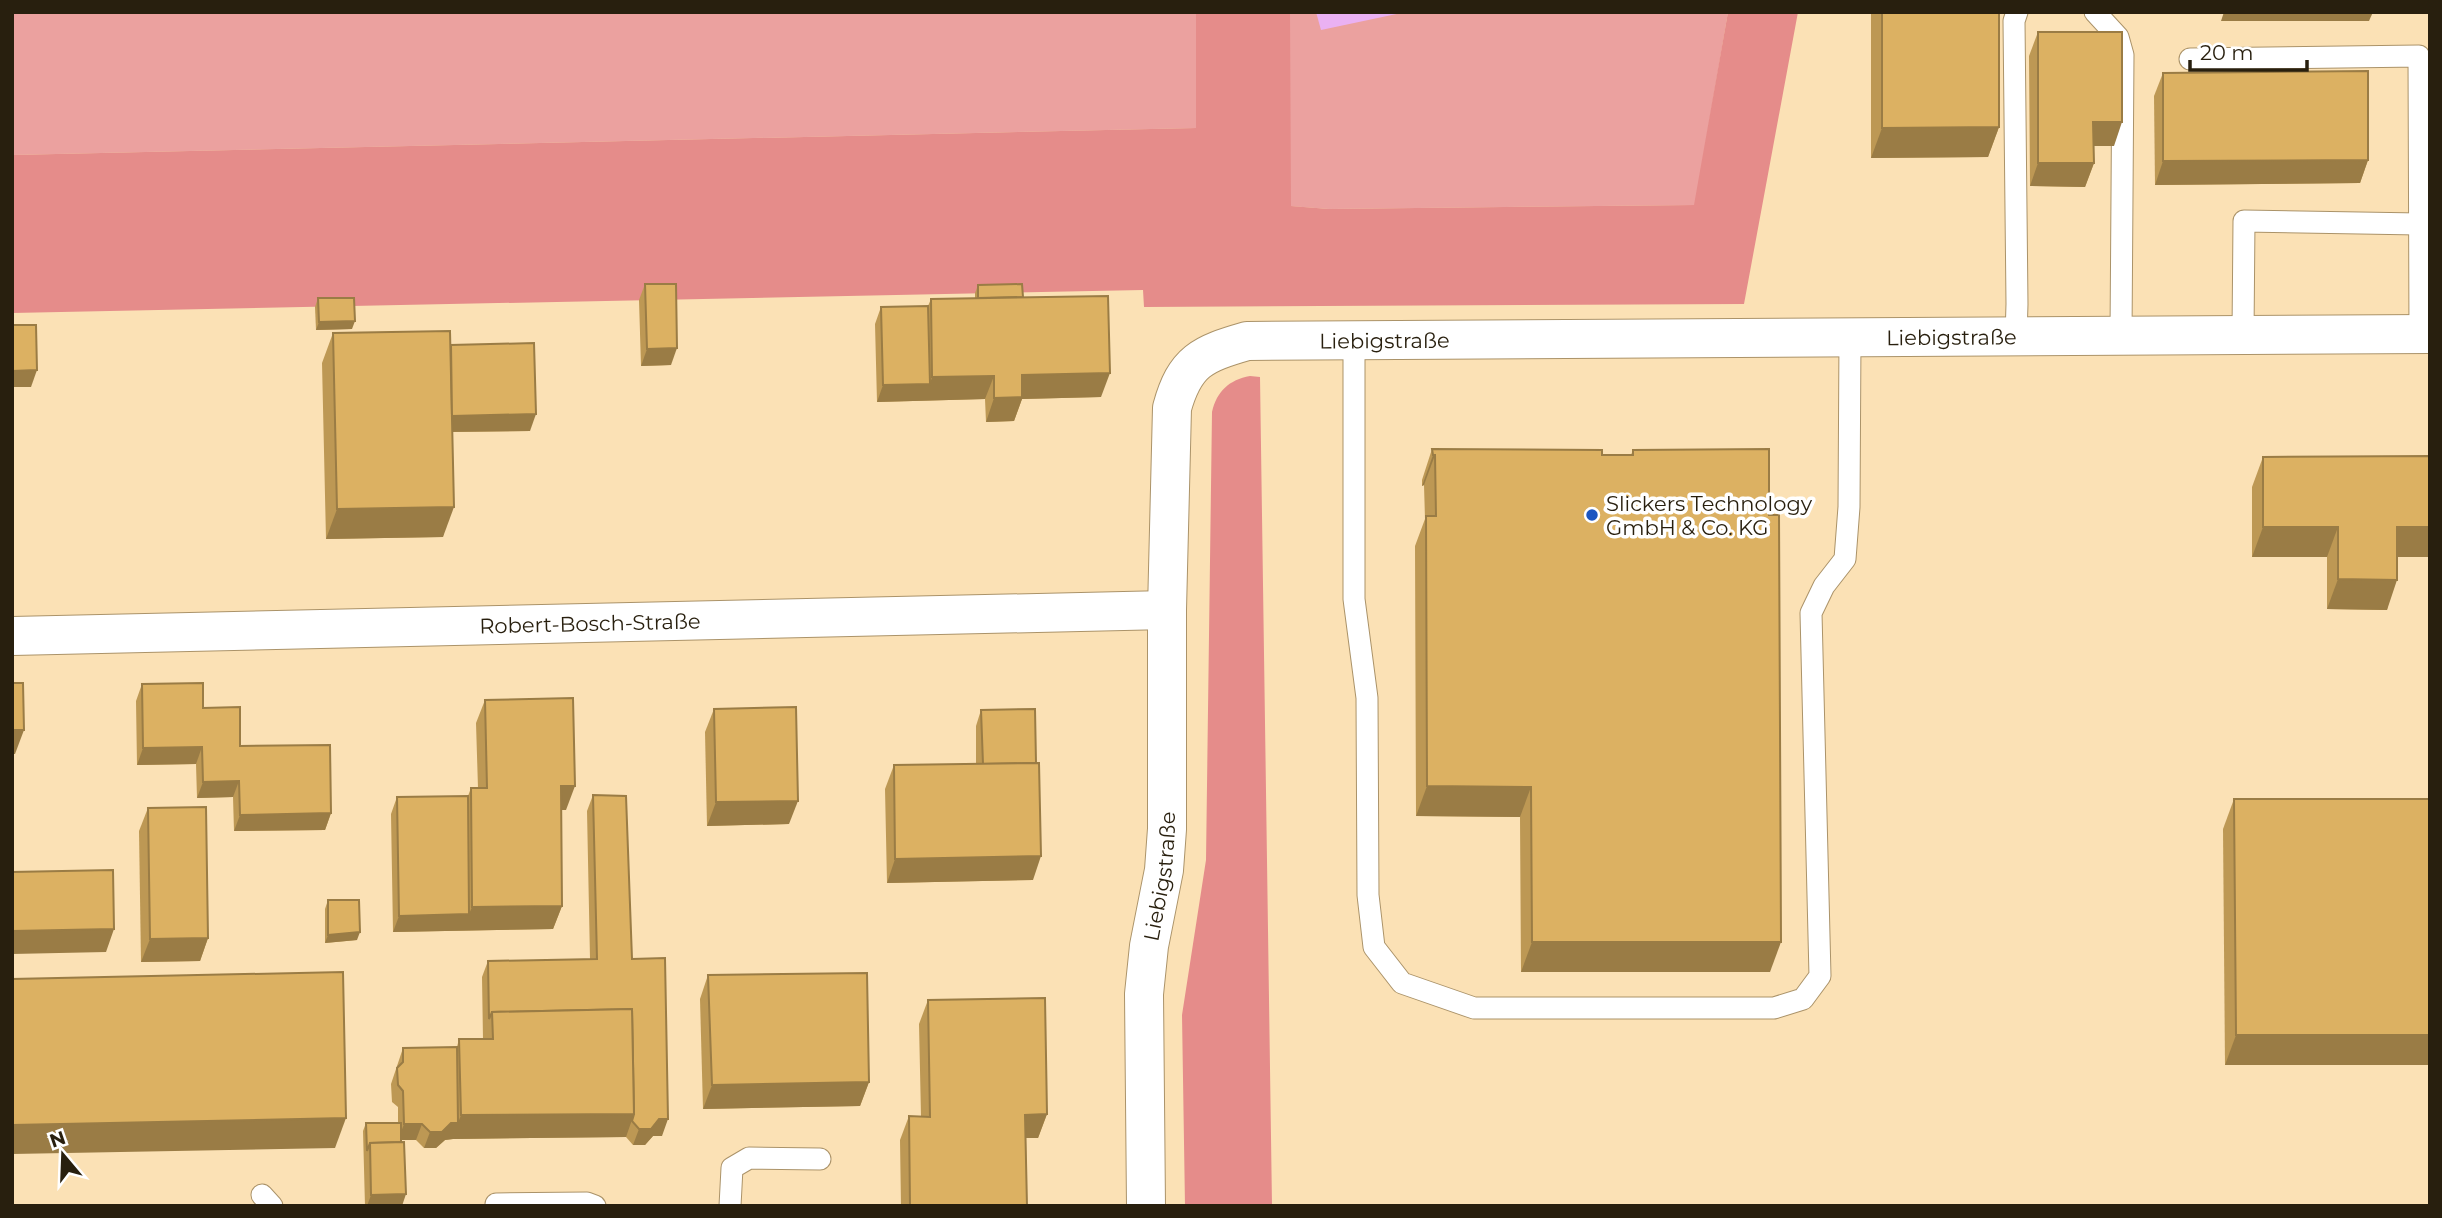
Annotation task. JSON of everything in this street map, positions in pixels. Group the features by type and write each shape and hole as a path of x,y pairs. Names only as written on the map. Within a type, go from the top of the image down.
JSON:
{"street":[{"name":"Liebigstraße","path":"1146,1206 1144,994 1149,946 1164,870 1167,829 1167,610 1172,408 1178,386 1188,370 1203,357 1247,341 2425,334"},
{"name":"Robert-Bosch-Straße","path":"12,636 1167,610"}],"lane":[{"path":"2016,337 2014,21 2017,12"},
{"path":"2095,12 2118,37 2123,55 2121,336"},
{"path":"2190,58 2419,56 2419,224 2425,334"},
{"path":"2243,335 2244,221 2419,224"},
{"path":"1354,342 1354,599 1367,698 1368,895 1374,947 1402,983 1474,1008 1774,1008 1803,999 1820,976 1811,613 1824,586 1845,559 1849,507 1850,338"},
{"path":"730,1206 732,1168 749,1158 820,1159"},
{"path":"496,1204 587,1203 595,1206"}],"shaded area":[{"path":"12,12 1196,12 1197,128 12,155"},
{"path":"1196,12 1290,12 1291,206 1329,209 1694,205 1728,12 1798,12 1744,304 1144,307 1143,290 12,313 12,155 1196,128"},
{"path":"1290,12 1728,12 1695,205 1329,209 1290,206"},
{"path":"1316,12 1406,12 1321,30"},
{"path":"1250,376 1260,377 1272,1206 1185,1206 1182,1015 1206,860 1212,412 1217,398 1225,388 1236,380"}],"building":[{"path":"1882,12 1999,12 1999,127 1882,128"},
{"path":"2038,32 2122,32 2122,122 2093,122 2094,163 2038,163"},
{"path":"2368,71 2368,160 2163,161 2163,73"},
{"path":"645,284 676,284 677,348 647,349"},
{"path":"1022,284 1023,297 978,298 978,285"},
{"path":"1108,296 1110,373 1022,375 1022,397 994,398 994,376 932,377 931,299"},
{"path":"318,298 354,298 355,321 319,322"},
{"path":"928,306 930,384 883,385 881,307"},
{"path":"12,325 36,325 37,370 12,371"},
{"path":"450,331 454,507 337,509 333,333"},
{"path":"534,343 536,414 452,416 451,345"},
{"path":"1432,449 1602,450 1602,455 1633,455 1633,450 1769,449 1769,515 1779,515 1781,942 1532,942 1531,787 1427,786 1426,516 1436,516 1435,455"},
{"path":"2430,456 2430,527 2397,527 2397,580 2338,579 2338,527 2263,527 2263,457"},
{"path":"12,683 23,683 24,730 12,730"},
{"path":"203,683 203,708 240,707 240,746 330,745 331,813 240,815 239,781 203,782 202,747 143,748 142,684"},
{"path":"573,698 575,786 561,786 562,906 472,907 471,788 487,788 485,700"},
{"path":"796,707 798,801 716,802 714,709"},
{"path":"1035,709 1036,763 983,764 981,710"},
{"path":"1039,763 1041,856 895,859 894,765"},
{"path":"593,795 626,796 632,959 665,958 668,1119 659,1119 651,1129 639,1129 632,1121 632,1009 492,1012 489,1019 488,961 597,959"},
{"path":"468,796 469,914 399,916 397,797"},
{"path":"2234,799 2430,799 2430,1035 2236,1035"},
{"path":"206,807 208,938 150,939 148,808"},
{"path":"113,870 114,929 12,931 12,872"},
{"path":"328,900 359,900 360,932 328,935"},
{"path":"343,972 346,1118 12,1125 12,979"},
{"path":"867,973 869,1082 712,1085 708,975"},
{"path":"1045,998 1047,1114 1025,1115 1027,1206 910,1206 909,1116 930,1117 928,1000"},
{"path":"632,1009 634,1114 461,1115 459,1039 493,1039 492,1012"},
{"path":"457,1047 458,1123 451,1123 442,1132 430,1132 422,1124 404,1124 403,1091 398,1085 397,1068 403,1062 403,1048"},
{"path":"366,1123 401,1123 401,1142 370,1143 367,1151"},
{"path":"404,1142 406,1194 371,1195 370,1143"}],"place":[{"name":"Slickers Technology GmbH & Co. KG","path":"1592,515"}]}
